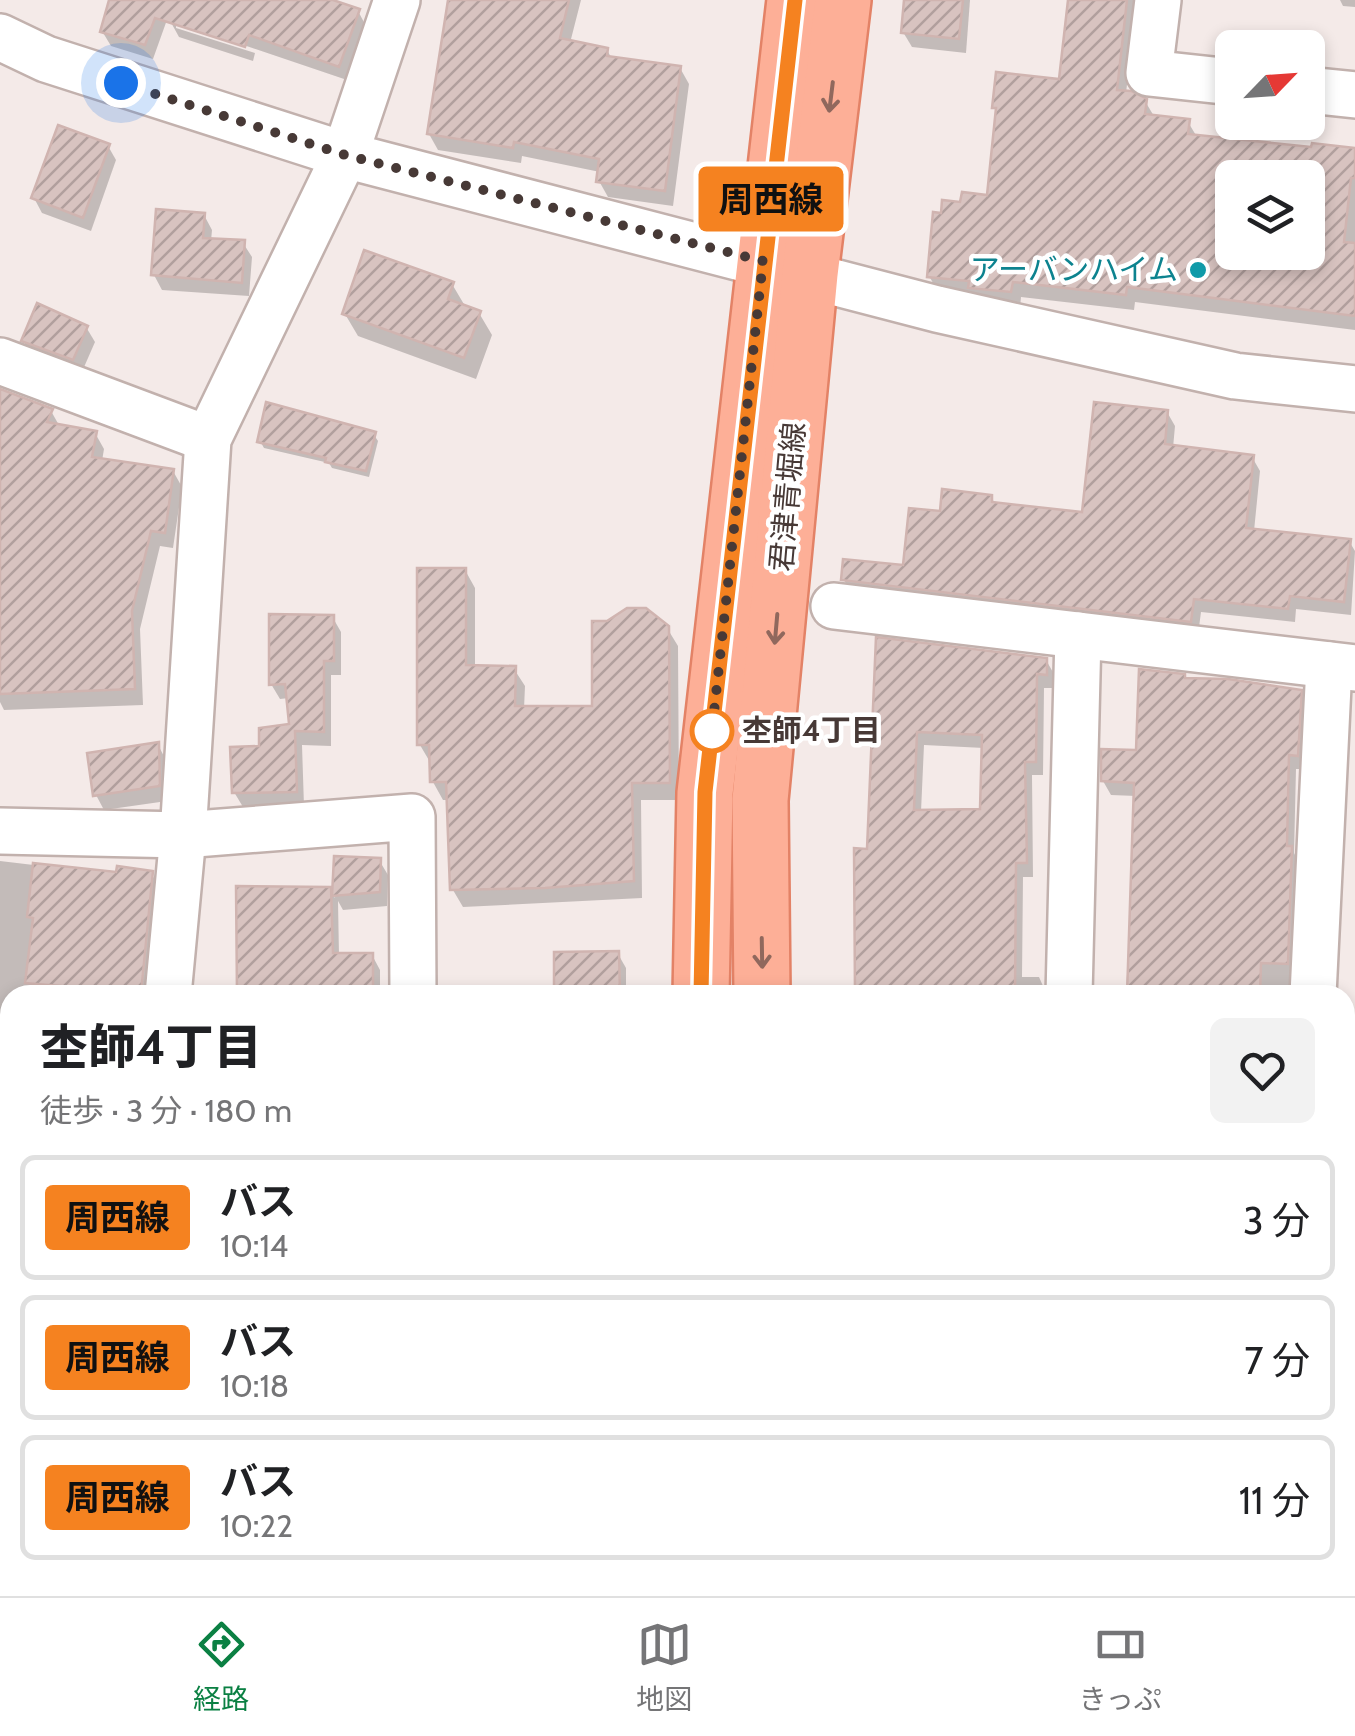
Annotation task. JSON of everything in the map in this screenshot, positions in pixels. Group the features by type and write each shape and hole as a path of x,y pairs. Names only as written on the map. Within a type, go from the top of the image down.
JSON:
{"main road":[{"name":"君津青堀線","path":"762,985 760,800 796,0"},
{"name":"君津青堀線","path":"702,985 705,792 786,267 843,0"}],"street":[{"path":"169,985 208,439 345,155 397,0"},
{"path":"1158,0 1149,73 1215,80"},
{"path":"0,37 46,58 345,155 937,309 1235,376 1355,390"},
{"path":"1325,92 1355,95"},
{"path":"0,361 208,439"},
{"path":"834,606 1342,667 1313,985"},
{"path":"1069,985 1078,635"},
{"path":"0,831 182,835 412,817 413,985"}],"building":[{"path":"109,0 333,0 360,9 339,67 249,35 245,47 155,18 145,45 100,32"},
{"path":"448,0 569,0 560,38 608,48 607,56 681,66 665,191 596,182 599,159 514,142 513,148 427,134"},
{"path":"904,0 963,0 959,39 901,33"},
{"path":"1068,0 1127,0 1117,90 1131,91 1147,99 1145,114 1190,119 1188,134 1215,137 1215,140 1355,148 1355,178 1351,178 1344,242 1355,243 1355,316 1127,287 1126,295 1013,282 1011,292 968,288 969,281 927,277 933,212 941,213 942,200 960,202 962,192 987,195 996,72 1059,79"},
{"path":"58,125 110,144 83,218 31,198"},
{"path":"156,209 205,213 203,238 245,240 242,283 151,275"},
{"path":"364,250 454,282 448,299 481,311 464,358 342,314"},
{"path":"37,303 88,326 73,360 21,341"},
{"path":"0,389 53,409 47,422 97,431 92,457 174,469 165,533 151,531 132,611 135,689 0,694"},
{"path":"266,402 376,432 366,471 257,442"},
{"path":"1094,402 1168,410 1165,444 1254,455 1246,528 1351,539 1344,602 1290,596 1288,609 1194,599 1191,622 841,580 843,559 903,565 909,508 940,511 942,489 992,495 992,502 1082,512"},
{"path":"417,568 466,568 466,665 516,666 515,706 592,706 592,621 607,621 627,608 646,608 669,626 670,783 632,783 634,881 450,890 446,782 430,782 429,745 417,745"},
{"path":"269,614 334,615 334,661 324,661 324,732 295,731 297,792 232,793 230,747 259,746 259,728 289,724 285,684 269,685"},
{"path":"876,637 1047,658 1047,675 1037,674 1036,762 1025,762 1027,863 1016,863 1015,985 855,985 854,848 867,849","holes":["917,732 982,735 980,809 914,810"]},
{"path":"1139,669 1185,674 1185,678 1228,679 1302,690 1298,756 1289,755 1287,846 1292,846 1288,964 1261,963 1260,985 1127,985 1134,783 1101,781 1101,749 1136,750"},
{"path":"159,742 160,786 93,796 87,753"},
{"path":"334,856 381,858 380,892 332,896"},
{"path":"33,863 116,872 117,866 153,871 142,985 25,983 33,918 27,917"},
{"path":"236,886 331,887 333,953 373,953 373,985 237,985"},
{"path":"619,951 620,985 554,985 554,952"}],"bus line":[{"name":"周西線","path":"701,985 705,792 795,0"}],"place":[{"name":"アーバンハイム","path":"1198,270"},
{"name":"杢師4丁目","path":"712,731"}],"route":[{"path":"121,83 345,155 763,261 712,731"}]}
